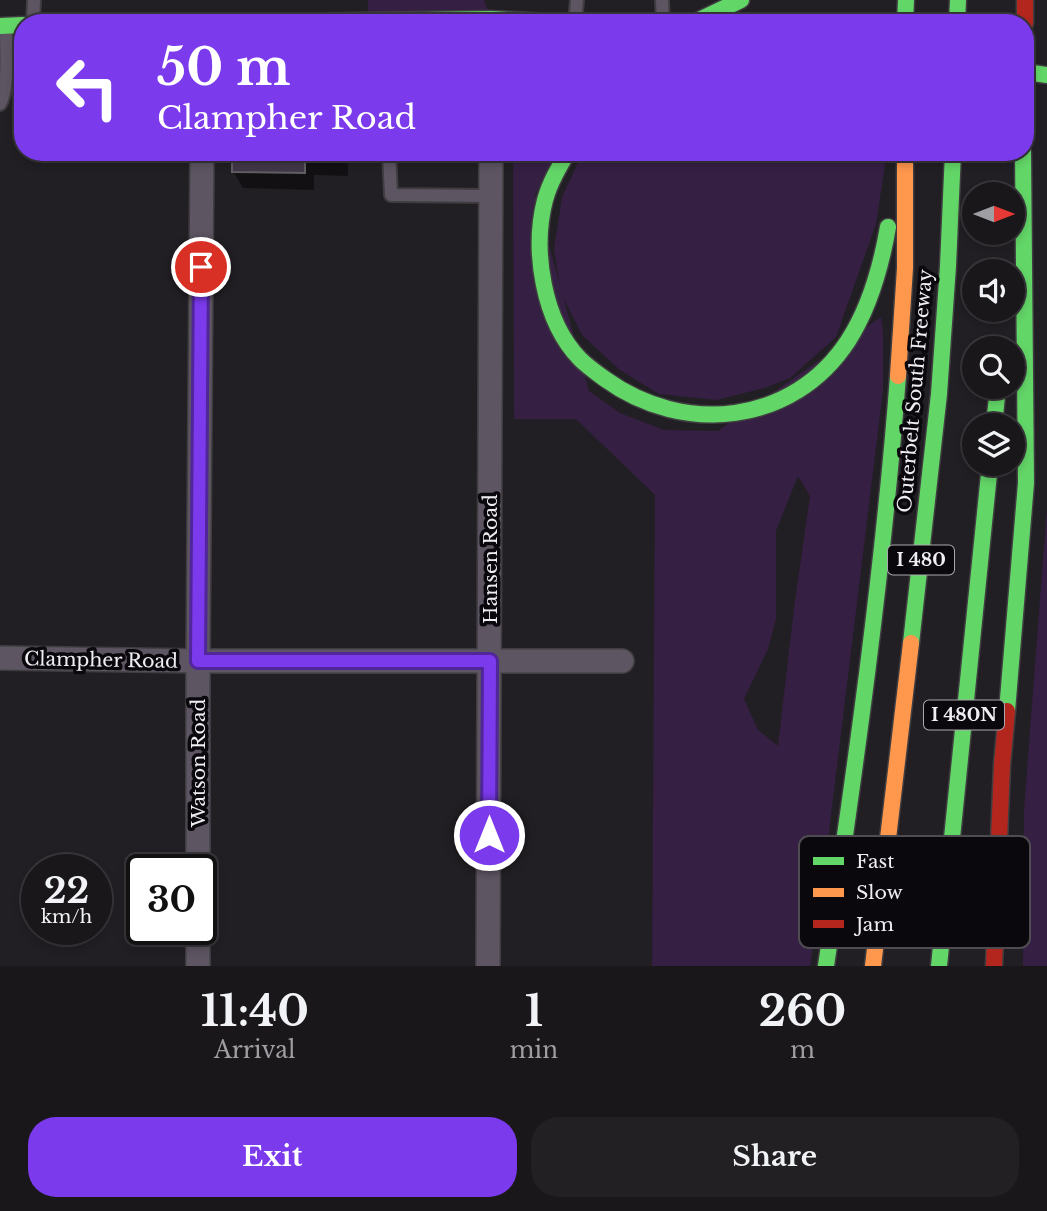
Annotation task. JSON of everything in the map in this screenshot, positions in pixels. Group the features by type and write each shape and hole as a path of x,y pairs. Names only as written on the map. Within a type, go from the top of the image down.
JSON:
{"main road":[{"path":"712,14 741,0"},
{"path":"562,161 547,193 540,221 540,263 546,297 560,328 578,357 607,382 655,408 687,414 720,415 750,411 775,403 796,392 820,375 856,329 882,261 897,161"},
{"path":"846,836 886,510 896,399 904,270 905,161"},
{"name":"Outerbelt South Freeway","path":"888,836 939,394 953,161"},
{"path":"1017,182 1020,161"},
{"path":"999,836 1002,765 1026,483 1021,161"},
{"name":"I 480N","path":"952,836 989,476"},
{"path":"827,966 830,948"},
{"name":"Outerbelt South Freeway","path":"873,966 875,948"},
{"name":"I 480N","path":"939,966 941,948"},
{"path":"994,966 995,948"}],"street":[{"name":"Watson Road","path":"198,854 202,161"},
{"name":"Hansen Road","path":"488,966 491,161"},
{"name":"Clampher Road","path":"0,658 622,661"},
{"path":"198,945 198,966"}],"lane":[{"path":"0,104 5,89 3,26"},
{"path":"389,161 391,195 491,196"}],"shaded area":[{"path":"368,0 484,0 489,14 368,14"},
{"path":"513,161 555,161 535,194 589,391 620,413 664,430 718,431 881,317 883,390 828,836 799,836 799,948 813,948 810,966 652,966 655,495 576,419 514,419","holes":["798,476 810,496 778,746 758,730 744,699 768,649 776,619 776,531"]},
{"path":"579,161 886,161 876,224 836,337 790,378 717,400 659,394 620,370 582,335 561,293 554,249 562,197"},
{"path":"1047,507 1047,966 1023,966 1023,948 1030,948 1030,836 1024,836"}],"building":[{"path":"232,161 305,161 305,173 232,172"}],"traffic: fast":[{"path":"712,14 741,0"},
{"path":"905,14 906,0"},
{"path":"957,14 958,0"},
{"path":"0,26 14,25"},
{"path":"1034,73 1047,75"},
{"path":"563,161 545,200 540,241 544,284 557,325 567,343 586,365 636,397 669,409 702,414 736,413 768,405 798,390 825,369 848,341 863,314 878,272 888,227"},
{"path":"911,643 939,394 953,161"},
{"path":"1007,711 1026,483 1023,161"},
{"path":"845,836 876,598 898,376"},
{"path":"995,413 997,399"},
{"path":"952,836 989,476"},
{"path":"826,966 829,948"},
{"path":"939,966 941,948"}],"traffic: slow":[{"path":"898,376 905,268 905,161"},
{"path":"888,836 911,643"},
{"path":"873,966 875,948"}],"traffic: jam":[{"path":"1025,0 1025,14"},
{"path":"999,836 1007,711"},
{"path":"994,966 995,948"}],"route":[{"path":"201,267 198,661 490,661 489,835"}]}
